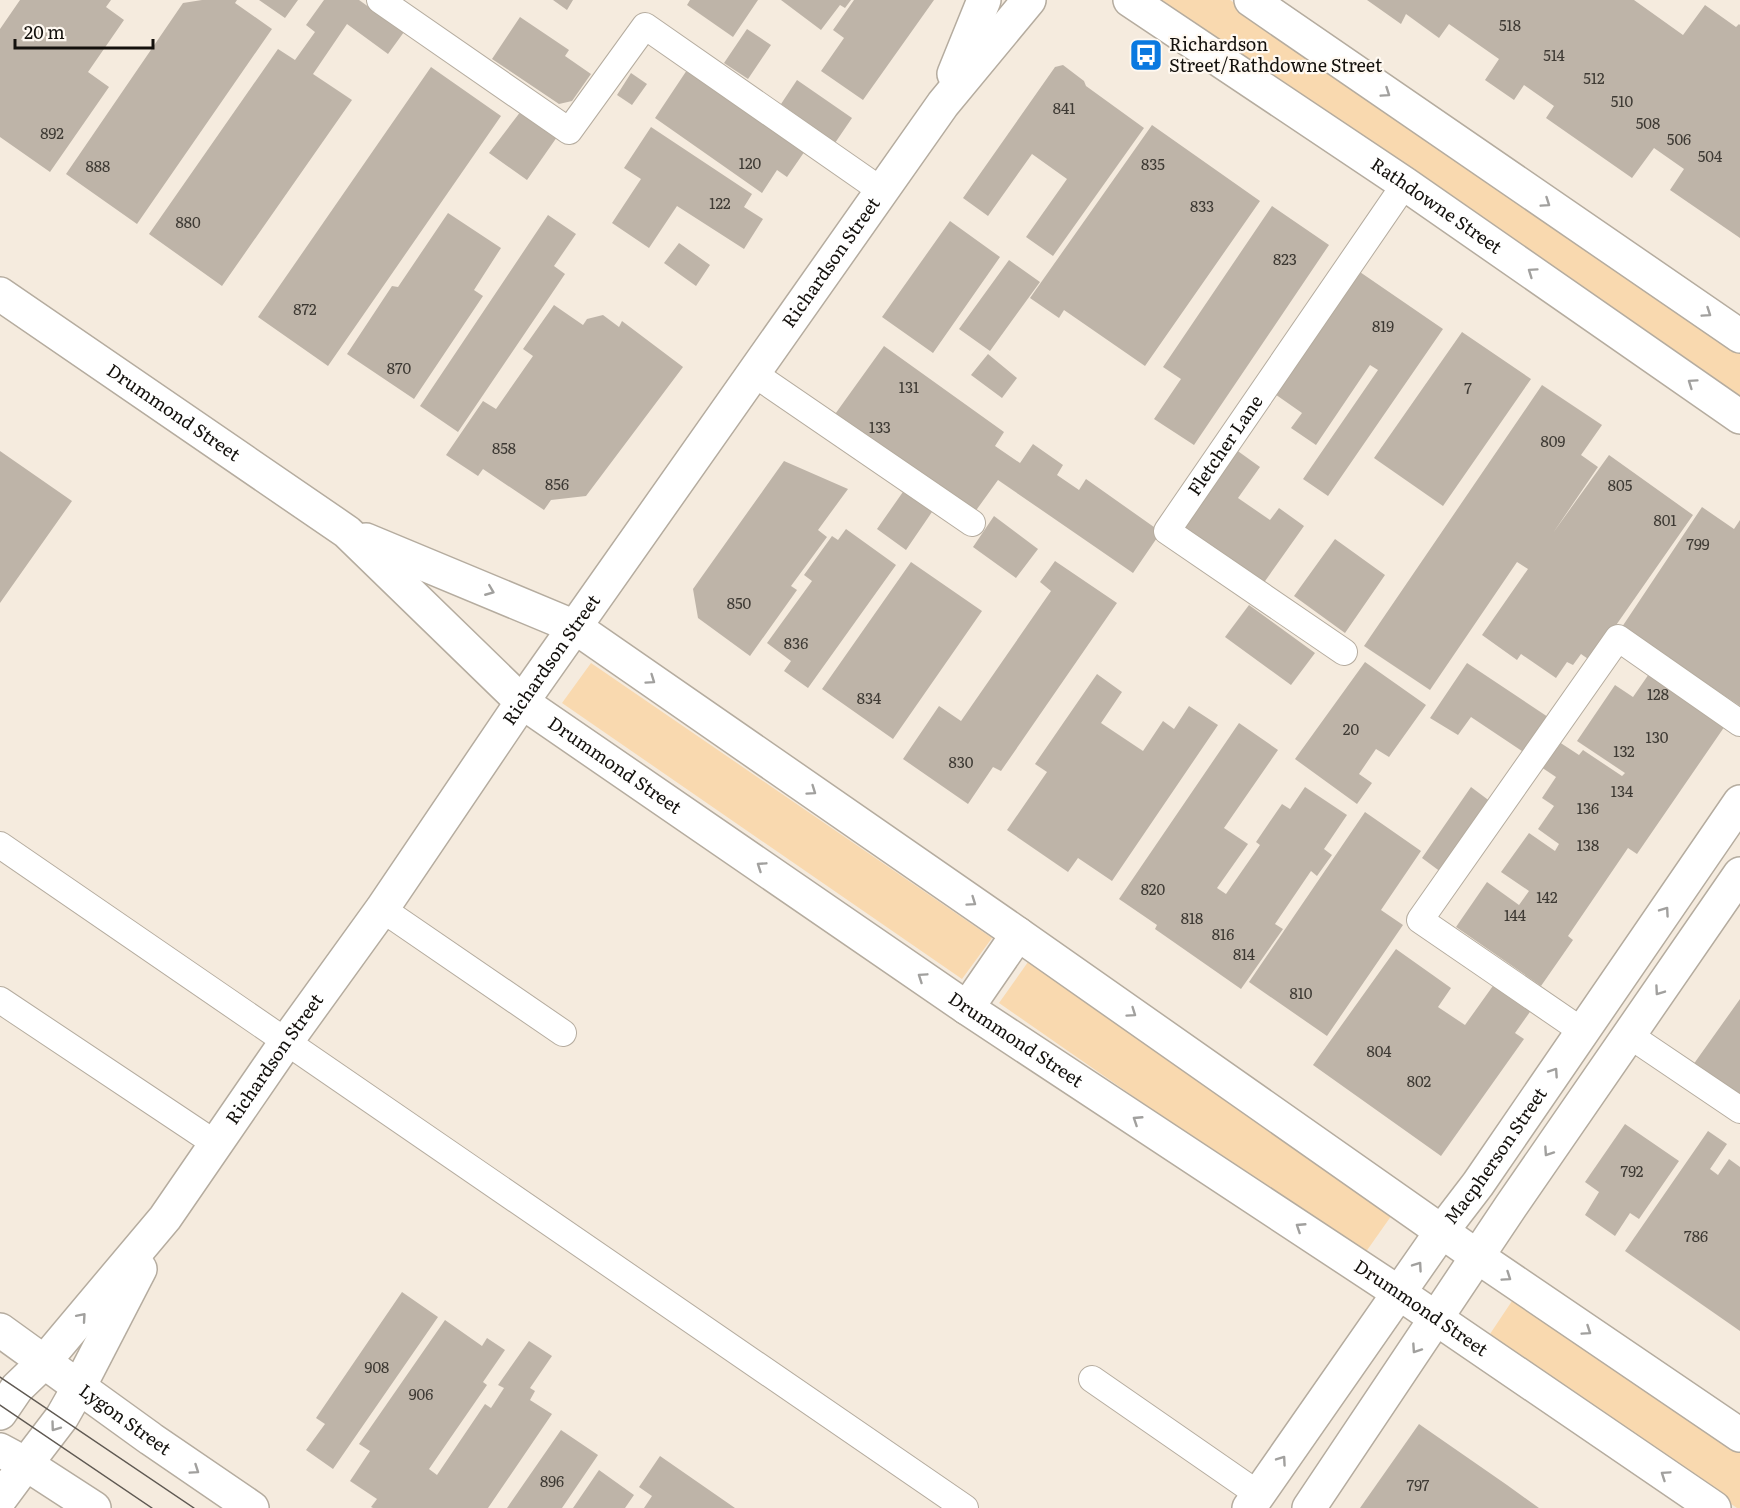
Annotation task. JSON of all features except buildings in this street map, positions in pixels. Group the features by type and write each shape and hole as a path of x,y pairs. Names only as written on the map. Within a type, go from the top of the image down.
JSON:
{"street":[{"name":"Richardson Street","path":"943,104 984,0"},
{"name":"Richardson Street","path":"0,1413 17,1388 44,1362 165,1218 286,1042 382,909 522,702 943,104 1029,0"},
{"name":"Rathdowne Street","path":"1130,0 1405,184 1740,417"},
{"path":"1251,0 1740,336"},
{"name":"Drummond Street","path":"0,294 347,532 522,702 967,1008 1399,1293 1714,1508"},
{"name":"Drummond Street","path":"347,532 575,627 1478,1257 1740,1435"},
{"name":"Macpherson Street","path":"1253,1501 1442,1231 1478,1184 1740,802"},
{"path":"1309,1508 1518,1197 1740,874"},
{"path":"967,1008 1018,934"},
{"name":"Richardson Street","path":"13,1457 62,1417 165,1218"},
{"name":"Lygon Street","path":"0,1330 151,1439 252,1508"},
{"path":"0,1499 13,1457 94,1508"}],"lane":[{"path":"380,0 569,131 645,26 882,191"},
{"name":"Fletcher Lane","path":"1344,652 1167,531 1405,184"},
{"path":"753,373 972,523"},
{"path":"1581,1031 1420,920 1618,638 1740,723"},
{"path":"0,845 965,1508"},
{"path":"382,909 563,1034"},
{"path":"0,1000 216,1144"},
{"path":"1629,1035 1740,1110"},
{"path":"1092,1379 1253,1501"}],"shaded area":[{"path":"1155,0 1230,0 1740,347 1740,405"},
{"path":"591,663 992,938 962,979 562,703"},
{"path":"1028,962 1394,1212 1363,1256 999,1003"},
{"path":"1516,1295 1740,1448 1740,1508 1488,1337"}],"tram line":[{"path":"0,1377 194,1508"},
{"path":"0,1405 152,1508"}],"place":[{"name":"Richardson Street/Rathdowne Street","path":"1146,55"}]}
